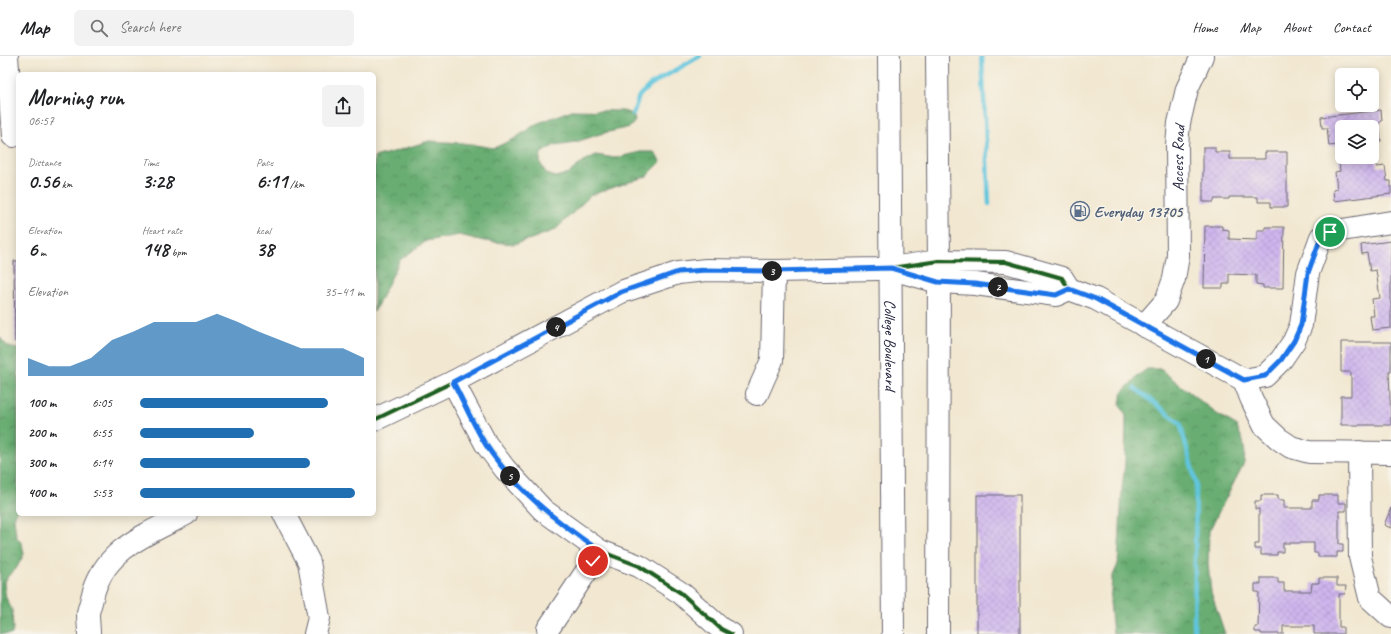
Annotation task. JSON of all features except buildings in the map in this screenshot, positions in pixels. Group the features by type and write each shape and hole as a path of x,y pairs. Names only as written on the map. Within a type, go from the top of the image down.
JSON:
{"street":[{"path":"7,56 13,136"},
{"name":"College Boulevard","path":"889,56 893,634"},
{"path":"937,56 938,634"},
{"name":"Access Road","path":"1144,326 1166,301 1174,279 1178,256 1177,144 1179,123 1187,89 1202,56"},
{"path":"376,419 453,382 621,292 678,272 706,270 774,271 891,268 938,272 975,284 1056,295 1069,289 1096,299 1244,380 1265,376 1281,360 1294,341 1301,325 1308,273 1321,237 1330,232 1391,222"},
{"path":"757,394 772,360 774,271"},
{"path":"1244,380 1264,425 1279,439 1291,447 1308,452 1391,453"},
{"path":"453,382 486,444 504,469 543,510 600,551 639,566 681,593 721,628 731,634"},
{"path":"1359,452 1360,557 1370,598 1391,617"},
{"path":"89,634 88,612 94,586 105,565 121,550 143,536 182,516"},
{"path":"285,516 308,562 319,618 315,634"},
{"path":"548,629 600,551"}],"green space":[{"path":"572,110 623,111 633,114 635,121 630,127 600,134 576,142 555,145 541,153 540,163 547,174 556,177 569,173 584,161 596,155 615,158 640,152 654,152 661,162 647,176 591,195 555,230 531,239 514,244 484,241 459,235 426,241 400,260 376,308 376,156 429,141 462,143 494,148 514,139 536,124"},
{"path":"0,337 7,345 16,349 16,514 14,518 16,536 22,544 24,554 16,569 8,576 4,584 6,598 12,610 12,634 0,634"},
{"path":"1147,369 1160,369 1217,414 1236,425 1243,441 1245,454 1244,463 1209,531 1208,564 1211,592 1225,634 1113,634 1110,602 1112,578 1118,564 1125,463 1126,415 1120,404 1122,392"}],"waterway":[{"path":"633,114 639,96 650,85 700,56"},
{"path":"982,56 989,204"},
{"path":"1135,388 1180,423 1196,483 1194,634"}],"cycle path":[{"path":"376,419 453,382 621,292 678,273 706,270 774,271 878,269 939,261 1006,262 1062,278 1069,289 1096,299 1244,380"},
{"path":"453,382 486,444 505,469 543,510 600,551 639,566 681,593 721,629 731,634"}],"place":[{"name":"Everyday 13705","path":"1080,211"}],"route":[{"path":"593,561 600,551 577,536 543,510 504,469 486,444 453,382 621,292 678,272 706,270 774,271 891,268 938,282 975,284 1056,295 1069,289 1096,299 1244,380 1265,376 1281,360 1294,341 1301,325 1308,273 1321,237 1330,232"}]}
